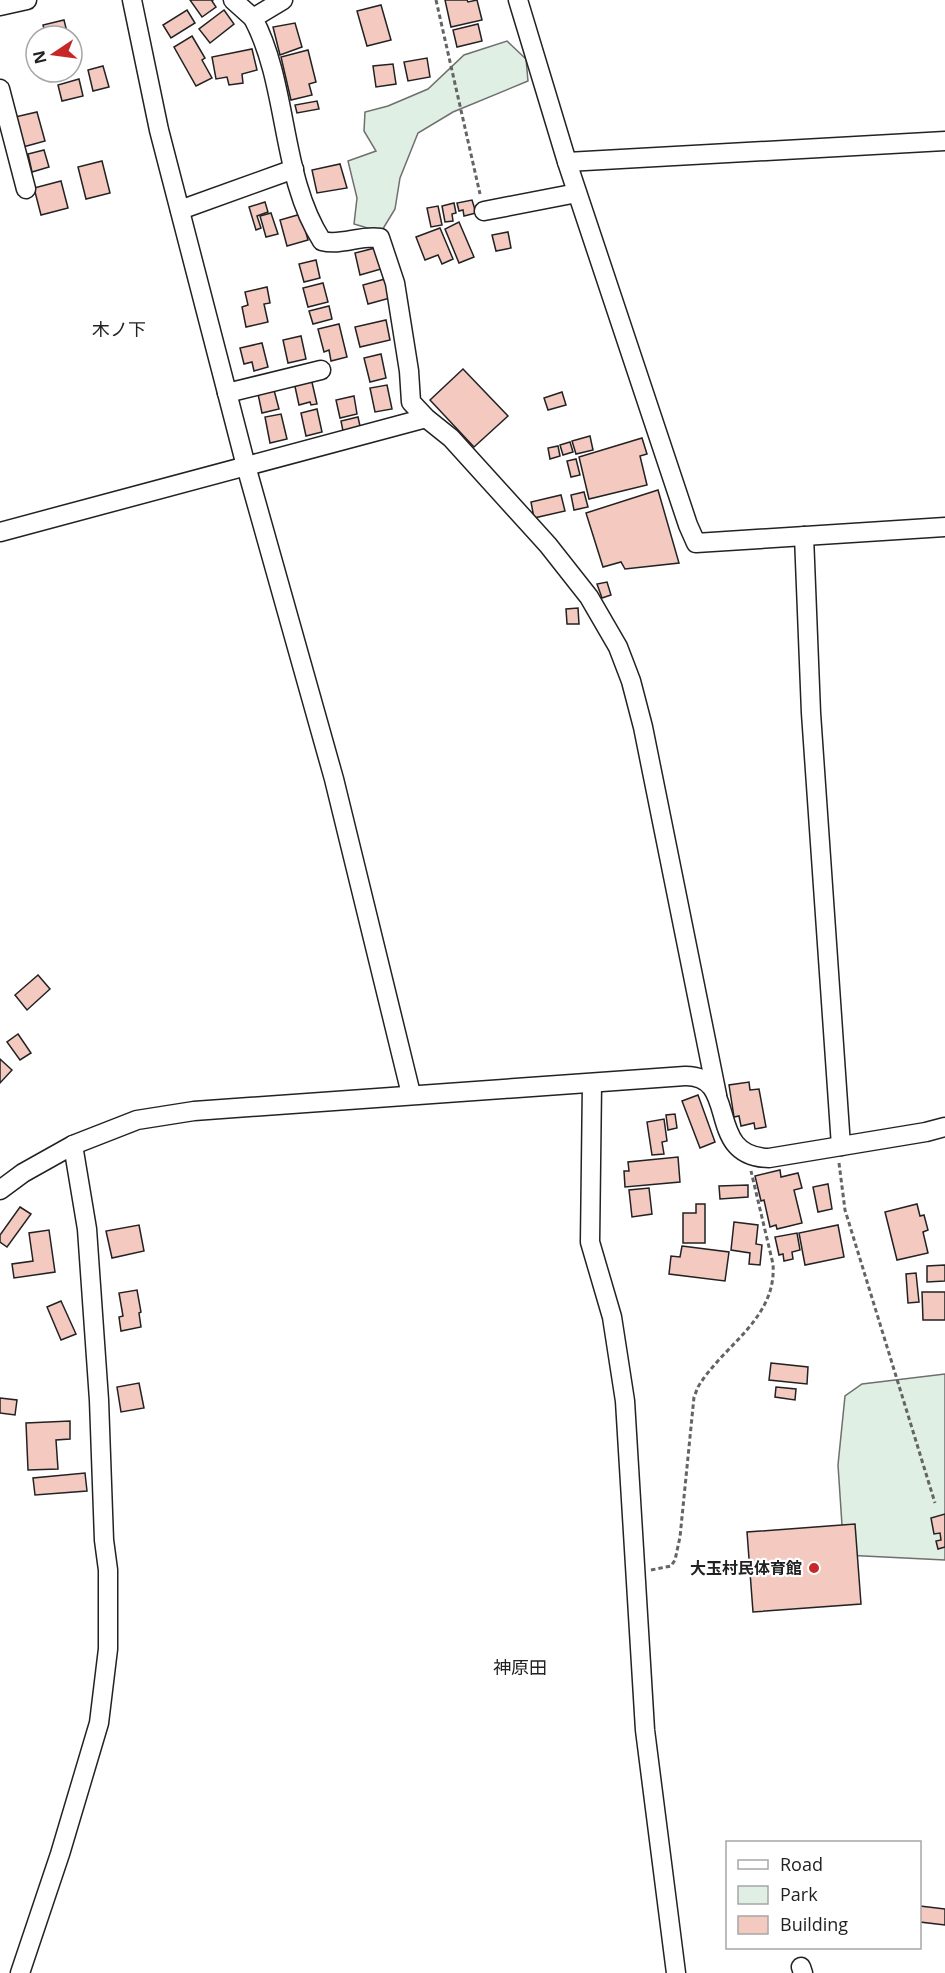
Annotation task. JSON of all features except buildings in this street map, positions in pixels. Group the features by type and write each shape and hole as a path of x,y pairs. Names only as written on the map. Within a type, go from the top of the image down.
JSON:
{"street":[{"path":"0,6 27,0"},
{"path":"132,0 159,130 246,466 334,779 411,1094"},
{"path":"233,0 253,18 260,31 269,60 294,169 314,228 322,241 332,244 371,237 380,238 385,248 395,283 409,371 411,402 426,418 451,438 548,545 590,597 618,647 631,681 643,727 717,1095 734,1143 747,1155 769,1158 840,1150 945,1127"},
{"path":"253,18 283,0"},
{"path":"518,0 577,193 696,543 945,527"},
{"path":"0,89 26,189"},
{"path":"567,162 945,141"},
{"path":"180,210 294,169"},
{"path":"484,211 577,193"},
{"path":"227,393 321,370"},
{"path":"0,532 426,418"},
{"path":"804,536 812,713 840,1150"},
{"path":"0,1190 23,1173 73,1145 137,1120 194,1111 693,1076 707,1082 717,1095"},
{"path":"592,1084 590,1242 612,1317 625,1401 645,1730 676,1973"},
{"path":"20,1973 60,1854 99,1723 108,1649 108,1570 104,1540 99,1389 87,1229 73,1145"}],"path":[{"path":"436,0 484,211"},
{"path":"840,1150 845,1210 935,1503"},
{"path":"635,1573 673,1564 680,1537 695,1394 704,1377 759,1317 768,1299 773,1275 772,1264 747,1155"}],"green space":[{"path":"507,41 526,59 528,81 453,112 418,133 400,178 395,209 381,232 354,224 357,198 348,161 376,151 364,131 365,112 388,106 428,89 464,55"},
{"path":"945,1374 945,1560 844,1555 838,1465 845,1396 862,1384"}],"place":[{"name":"大玉村民体育館","path":"814,1568"}],"district":[{"name":"木ノ下","path":"119,329"},
{"name":"神原田","path":"520,1667"}]}
